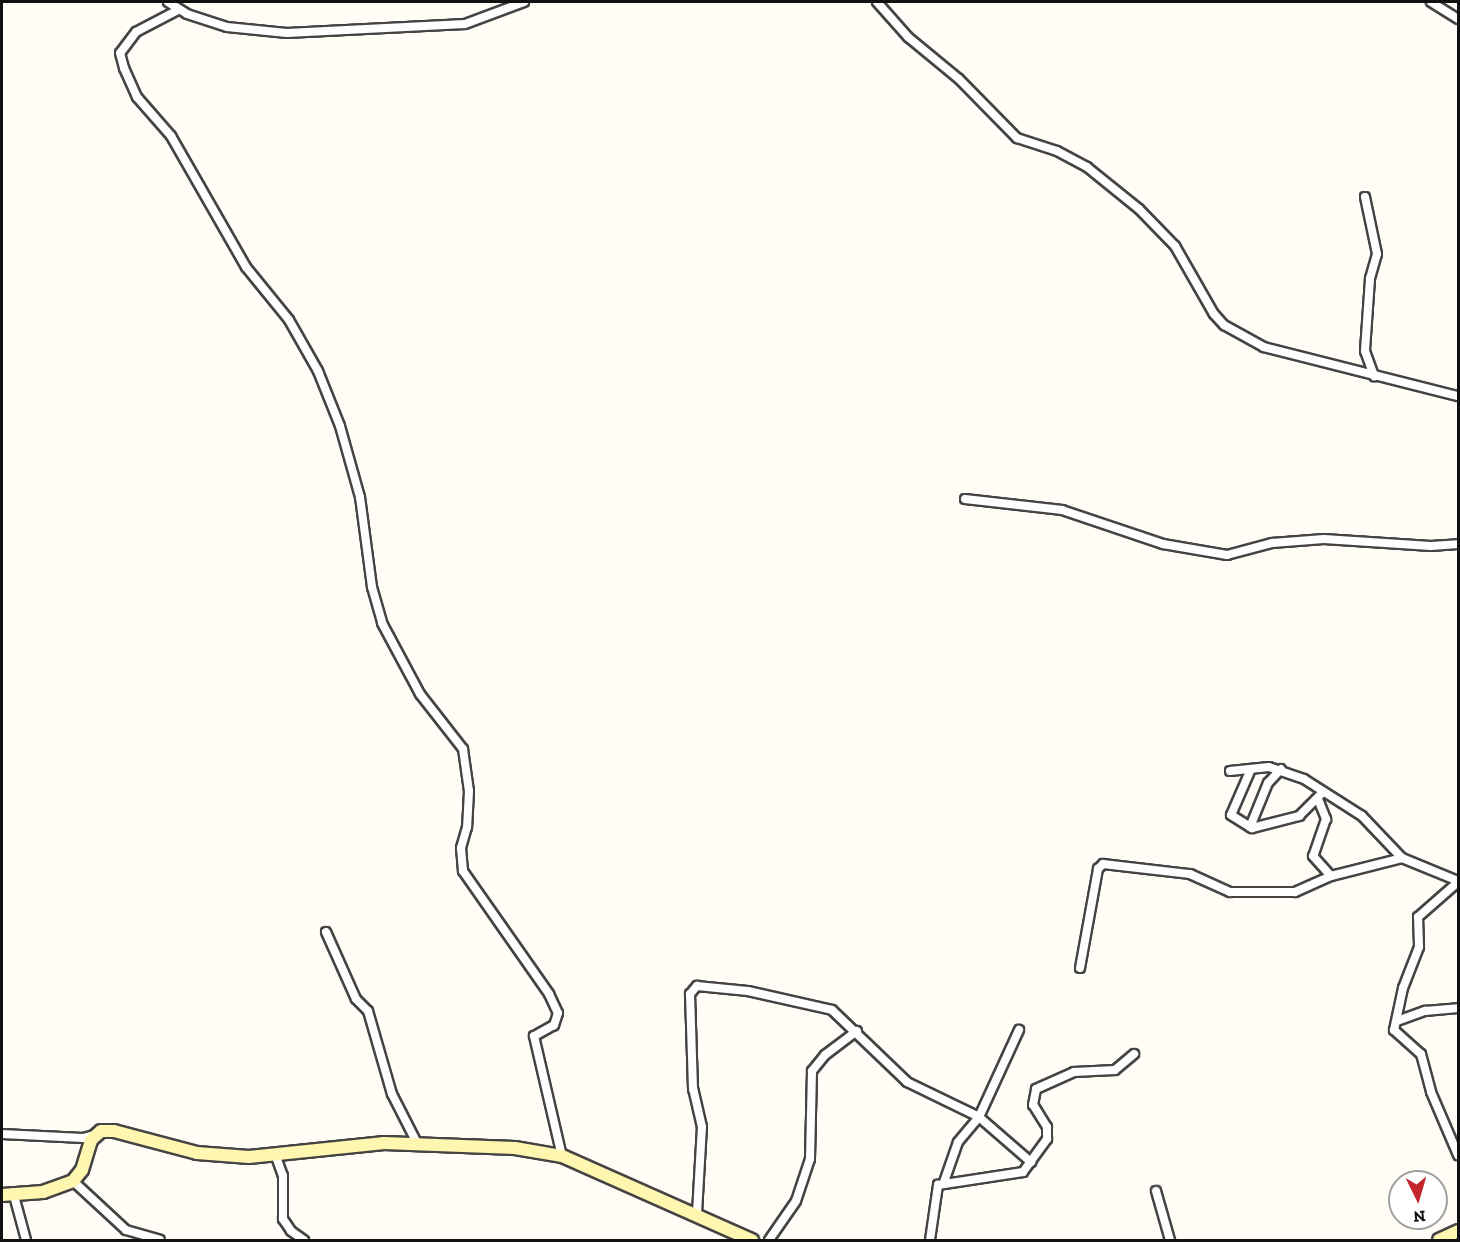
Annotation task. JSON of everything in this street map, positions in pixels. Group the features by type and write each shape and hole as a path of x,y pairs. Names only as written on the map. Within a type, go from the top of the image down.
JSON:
{"street":[{"path":"168,2 178,10 227,27 287,33 465,24 524,2"},
{"path":"877,2 908,37 959,79 1017,138 1057,151 1088,166 1139,209 1175,246 1222,323 1264,347 1458,396"},
{"path":"1431,2 1458,19"},
{"path":"178,10 136,32 120,53 124,68 136,97 171,136 246,267 289,320 316,365 340,426 358,488 372,587 382,623 420,694 463,749 469,791 467,827 461,848 463,871 549,994 558,1013 554,1025 534,1036 562,1156"},
{"path":"1365,197 1377,254 1370,279 1365,351 1374,376"},
{"path":"965,499 1062,510 1163,544 1223,555 1272,543 1324,539 1431,546 1458,544"},
{"path":"1251,769 1231,815 1250,827 1260,829 1291,819 1320,795"},
{"path":"1250,827 1268,783 1281,769"},
{"path":"1230,771 1281,769 1320,795 1362,816 1402,858 1458,881 1418,917 1419,947 1403,988 1396,1021 1396,1034 1421,1054 1431,1092 1449,1128 1458,1155"},
{"path":"1320,795 1326,819 1313,856 1331,876"},
{"path":"1080,968 1098,869 1103,864 1190,874 1230,892 1295,892 1331,876 1402,858"},
{"path":"326,932 356,999 368,1011 392,1094 417,1143"},
{"path":"697,1213 702,1127 693,1089 691,989 716,986 832,1010 857,1031 878,1058 907,1082 979,1117 1031,1162"},
{"path":"1396,1021 1425,1011 1458,1008"},
{"path":"930,1240 934,1194 944,1182 957,1142 979,1117 1019,1030"},
{"path":"769,1240 796,1201 810,1159 813,1071 825,1055 857,1031"},
{"path":"944,1182 1017,1173 1031,1162 1048,1136 1033,1105 1036,1089 1074,1072 1115,1070 1134,1054"},
{"path":"2,1134 83,1138 114,1131 184,1150 224,1156 275,1154 384,1143 515,1148 562,1156 697,1213 752,1240"},
{"path":"26,1240 7,1193 42,1192 73,1181 81,1170 94,1135"},
{"path":"275,1154 283,1176 284,1219 291,1231 304,1240"},
{"path":"73,1181 126,1230 160,1240"},
{"path":"1156,1191 1170,1240"},
{"path":"1439,1240 1458,1232"}]}
